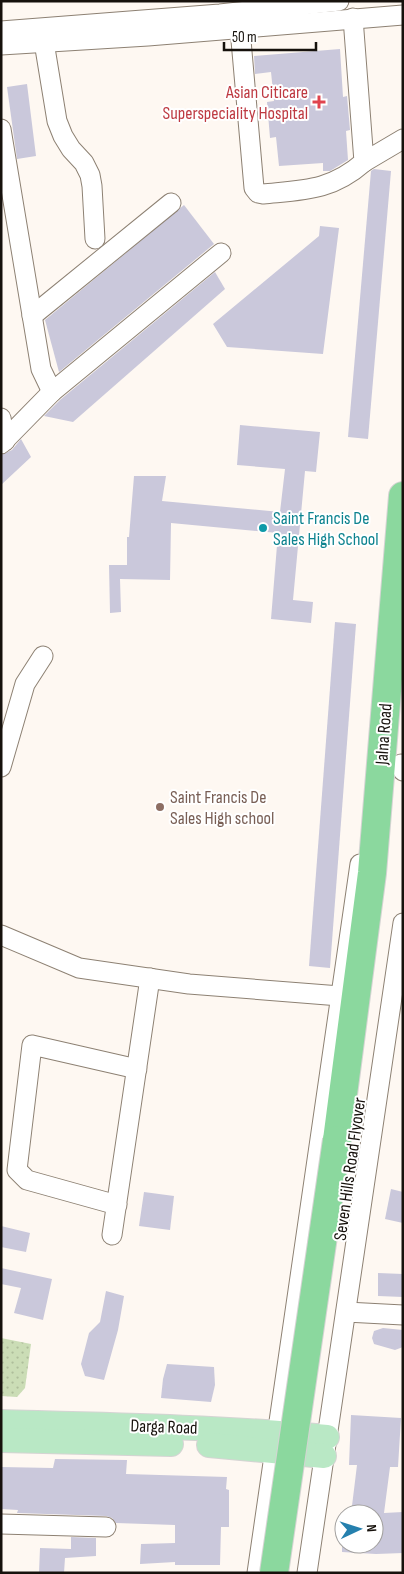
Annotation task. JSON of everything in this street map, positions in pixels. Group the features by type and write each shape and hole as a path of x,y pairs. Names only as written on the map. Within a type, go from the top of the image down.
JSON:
{"highway":[{"name":"Jalna Road","path":"388,799 403,496"},
{"name":"Jalna Road","path":"402,767 403,731"},
{"name":"Seven Hills Road Flyover","path":"274,1573 338,1131 376,830 402,767"},
{"name":"Seven Hills Road Flyover","path":"288,1573 356,1133 381,947 388,799"}],"main road":[{"name":"Darga Road","path":"1,1422 326,1447"},
{"name":"Darga Road","path":"1,1440 216,1445 276,1442"}],"street":[{"path":"1,31 210,15 340,1"},
{"path":"1,45 403,15"},
{"path":"354,18 364,162"},
{"path":"240,28 254,188 256,190 263,194 316,189 347,175 364,162 403,139"},
{"path":"44,42 57,121 63,136 71,149 84,162 90,175 95,239"},
{"path":"1,128 41,369 52,392"},
{"path":"32,316 171,202"},
{"path":"2,442 52,392 221,253"},
{"path":"1,418 2,442"},
{"path":"1,767 24,684 43,656"},
{"path":"257,1573 365,826 388,799"},
{"path":"307,1573 403,923"},
{"path":"1,936 79,968 188,984 340,996"},
{"path":"112,1235 150,978"},
{"path":"117,1205 26,1180 16,1170 32,1045 137,1069"},
{"path":"346,1312 403,1315"},
{"path":"1,1524 106,1527"}],"green space":[{"path":"1,1338 31,1344 25,1388 17,1397 1,1396"}],"building":[{"path":"340,49 343,97 347,96 350,130 346,131 348,160 330,171 323,171 323,163 279,166 276,137 270,138 267,102 274,101 271,72 255,74 254,56"},
{"path":"27,84 36,156 17,159 7,87"},
{"path":"374,169 391,171 368,439 348,437 371,171"},
{"path":"184,205 214,244 59,372 45,320"},
{"path":"320,226 339,228 323,354 227,347 213,324 319,236"},
{"path":"215,272 225,289 73,422 44,416 60,400"},
{"name":"Saint Francis De Sales High School","path":"240,425 320,432 316,472 305,471 293,600 313,602 311,623 271,619 278,533 171,523 170,580 120,579 121,612 110,613 109,565 127,565 127,537 129,537 134,476 166,476 162,501 280,512 285,469 237,465"},
{"path":"21,439 31,457 1,485 1,455 12,450"},
{"path":"335,622 356,624 330,968 309,966"},
{"path":"391,1189 403,1192 403,1223 385,1219"},
{"path":"144,1192 174,1196 170,1230 139,1226"},
{"path":"1,1226 30,1233 26,1252 1,1247"},
{"path":"1,1268 52,1279 43,1320 14,1313 21,1288 1,1284"},
{"path":"378,1273 403,1274 403,1297 378,1296"},
{"path":"106,1291 124,1296 118,1330 104,1380 85,1376 81,1364 89,1333 100,1322"},
{"path":"383,1328 403,1330 403,1347 395,1350 374,1344 372,1338 374,1331"},
{"path":"167,1364 214,1367 215,1385 211,1402 161,1398"},
{"path":"351,1415 401,1418 398,1467 390,1467 384,1513 384,1504 352,1504 357,1465 349,1465"},
{"path":"55,1459 127,1460 126,1474 227,1477 229,1527 221,1527 220,1565 175,1565 175,1562 140,1564 141,1544 175,1543 175,1525 116,1523 112,1518 106,1516 17,1513 18,1510 1,1509 1,1467 53,1468"},
{"path":"403,1512 403,1553 384,1554 384,1513"},
{"path":"71,1537 96,1538 96,1556 65,1558 64,1573 39,1573 40,1548 71,1549"}],"place":[{"name":"Asian Citicare Superspeciality Hospital","path":"319,102"},
{"name":"Saint Francis De Sales High School","path":"263,528"},
{"name":"Saint Francis De Sales High school","path":"160,807"}]}
